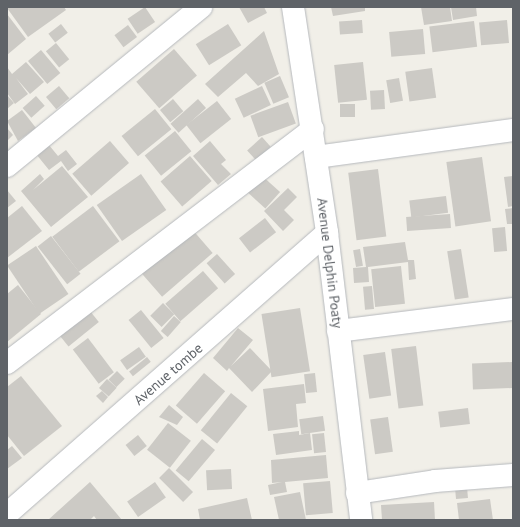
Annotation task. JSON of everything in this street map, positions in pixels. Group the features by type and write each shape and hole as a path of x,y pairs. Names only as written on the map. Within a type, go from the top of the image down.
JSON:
{"street":[{"path":"7,166 202,7"},
{"name":"Avenue Delphin Poaty","path":"293,7 313,129 327,233 361,520"},
{"path":"7,363 313,129"},
{"path":"316,157 513,130"},
{"name":"Avenue tombe","path":"7,514 327,233"},
{"path":"338,331 513,309"},
{"path":"357,493 435,481 513,475"}],"building":[{"path":"64,7 66,10 28,37 7,8"},
{"path":"145,7 155,22 138,34 128,19"},
{"path":"239,7 264,7 267,13 248,23"},
{"path":"331,7 365,7 365,11 333,16"},
{"path":"421,7 450,7 452,21 424,25"},
{"path":"451,7 476,7 477,16 453,20"},
{"path":"7,14 26,39 7,55"},
{"path":"362,20 363,33 340,35 339,22"},
{"path":"507,20 509,43 481,45 479,22"},
{"path":"474,21 477,47 433,52 429,26"},
{"path":"61,24 68,33 55,43 48,34"},
{"path":"228,24 241,45 209,65 196,44"},
{"path":"128,25 137,37 123,47 114,35"},
{"path":"423,29 425,54 391,57 389,32"},
{"path":"264,31 279,74 258,86 246,73 218,97 205,84"},
{"path":"56,43 69,59 59,68 46,51"},
{"path":"174,49 197,75 159,108 136,82"},
{"path":"41,50 60,73 47,84 28,61"},
{"path":"26,62 44,82 30,94 16,78 28,94 15,104 7,93 7,67 12,74"},
{"path":"363,62 367,100 338,103 334,65"},
{"path":"432,68 436,98 409,101 405,72"},
{"path":"280,76 289,97 273,104 264,83"},
{"path":"399,78 403,101 390,103 386,80"},
{"path":"59,86 69,98 56,109 46,97"},
{"path":"262,86 271,105 244,118 235,99"},
{"path":"384,90 385,109 371,110 370,91"},
{"path":"7,95 14,103 7,109"},
{"path":"36,96 45,106 31,118 23,108"},
{"path":"173,99 183,111 170,122 160,110"},
{"path":"198,99 206,108 179,133 171,124"},
{"path":"217,101 231,119 200,143 186,125"},
{"path":"288,102 296,124 258,137 250,116"},
{"path":"340,104 355,104 355,117 340,117"},
{"path":"155,109 171,129 138,156 122,136"},
{"path":"22,110 36,128 18,141 7,121"},
{"path":"7,128 13,135 7,141"},
{"path":"175,131 191,151 161,176 145,156"},
{"path":"262,137 271,147 256,160 247,150"},
{"path":"44,139 58,156 66,150 77,164 68,171 61,161 49,170 32,149"},
{"path":"110,141 129,163 91,196 72,174"},
{"path":"210,141 226,160 221,164 231,174 218,185 193,156"},
{"path":"190,156 212,181 182,206 161,182"},
{"path":"482,157 491,221 455,226 446,162"},
{"path":"62,166 88,197 51,227 21,191 40,174 44,179 33,190"},
{"path":"378,169 386,236 357,240 348,173"},
{"path":"141,174 166,210 122,241 97,205"},
{"path":"260,174 280,192 265,208 245,190"},
{"path":"513,176 513,206 508,207 504,177"},
{"path":"288,188 297,197 284,210 294,220 283,231 264,211"},
{"path":"7,190 16,201 7,208"},
{"path":"446,196 448,213 411,217 409,201"},
{"path":"22,206 42,231 7,258 7,218"},
{"path":"93,206 119,241 79,272 52,237"},
{"path":"513,208 513,224 507,224 505,209"},
{"path":"450,214 451,228 407,231 406,217"},
{"path":"265,218 276,232 250,253 239,238"},
{"path":"505,227 507,251 494,252 492,228"},
{"path":"191,228 213,253 162,297 140,272"},
{"path":"51,236 81,274 67,284 38,246"},
{"path":"405,242 408,260 414,260 416,279 409,280 408,262 368,267 369,282 354,283 353,268 366,267 363,247"},
{"path":"36,246 68,294 39,314 7,266"},
{"path":"360,249 363,266 356,267 353,250"},
{"path":"461,249 469,297 455,300 447,251"},
{"path":"217,254 235,274 225,283 207,263"},
{"path":"401,266 405,304 375,307 371,269"},
{"path":"203,271 218,288 180,321 165,304"},
{"path":"18,285 41,314 7,342 7,294"},
{"path":"372,286 374,309 365,310 363,287"},
{"path":"163,303 174,314 162,327 150,316"},
{"path":"300,308 310,371 271,377 261,314"},
{"path":"141,310 164,338 151,348 129,320"},
{"path":"90,311 99,322 69,346 60,336"},
{"path":"174,316 181,322 168,337 161,331"},
{"path":"238,328 253,340 231,366 250,348 272,371 252,392 229,368 227,371 213,358"},
{"path":"88,338 114,372 99,384 73,349"},
{"path":"416,346 423,406 398,409 391,349"},
{"path":"139,347 146,357 127,370 120,360"},
{"path":"385,352 391,396 369,399 363,355"},
{"path":"147,357 151,362 133,376 129,371"},
{"path":"512,362 513,388 473,389 472,363"},
{"path":"117,371 125,379 116,387 109,379"},
{"path":"204,373 225,391 197,424 176,405"},
{"path":"315,373 317,392 306,393 304,374"},
{"path":"21,376 62,426 24,456 7,435 7,387"},
{"path":"107,379 117,388 109,397 99,388"},
{"path":"304,384 306,403 296,404 298,427 268,431 263,389"},
{"path":"102,391 108,397 103,403 96,396"},
{"path":"231,393 247,406 217,444 201,430"},
{"path":"169,405 183,417 177,425 159,417"},
{"path":"468,408 470,424 440,428 438,412"},
{"path":"323,416 325,431 301,434 299,419"},
{"path":"388,417 393,452 375,454 370,420"},
{"path":"168,423 191,441 170,468 147,450"},
{"path":"299,431 299,435 310,433 312,450 276,455 273,434"},
{"path":"324,433 326,452 314,453 312,434"},
{"path":"138,435 147,446 134,456 126,445"},
{"path":"202,439 215,450 189,481 176,470"},
{"path":"12,446 22,458 7,469 7,450"},
{"path":"326,455 328,478 285,482 287,492 270,495 268,485 282,482 272,483 271,460"},
{"path":"169,468 193,492 183,502 159,478"},
{"path":"231,469 232,489 207,490 206,470"},
{"path":"330,481 333,513 306,515 303,483"},
{"path":"90,482 122,520 97,520 94,516 90,520 48,520"},
{"path":"155,482 166,498 138,517 127,502"},
{"path":"467,487 468,498 456,499 455,488"},
{"path":"300,492 306,520 279,520 274,497"},
{"path":"247,498 252,520 200,520 198,509"},
{"path":"490,499 493,520 459,520 457,503"},
{"path":"434,502 435,520 382,520 381,505"}]}
